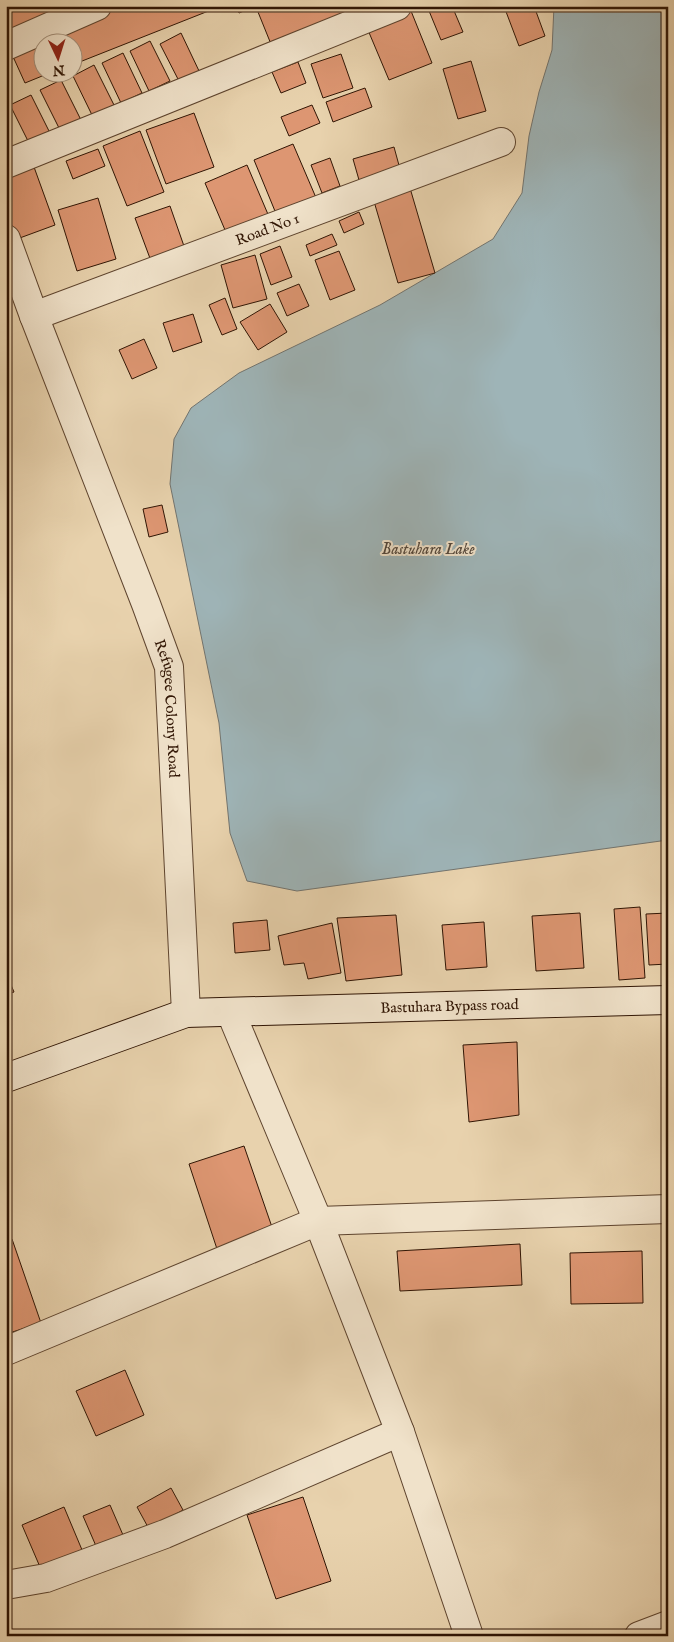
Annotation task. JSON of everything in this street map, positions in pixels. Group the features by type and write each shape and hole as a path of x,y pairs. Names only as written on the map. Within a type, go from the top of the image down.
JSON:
{"street":[{"path":"6,46 97,6"},
{"path":"6,164 397,6"},
{"name":"Road No 1","path":"34,316 501,142"},
{"name":"Refugee Colony Road","path":"6,240 169,667 186,1013"},
{"name":"Bastuhara Bypass road","path":"186,1013 668,1000"},
{"path":"6,1078 186,1013"},
{"path":"231,1013 318,1221 400,1432 469,1636"},
{"path":"6,1351 318,1221 668,1209"},
{"path":"6,1585 46,1578 165,1534 400,1432"},
{"path":"639,1636 668,1625"}],"water":[{"name":"Bastuhara Lake","path":"554,6 668,6 668,840 297,891 247,881 230,833 219,723 170,484 174,439 191,408 239,373 380,305 493,239 522,193 529,136 539,92 552,50"}],"building":[{"path":"6,6 86,6 6,39"},
{"path":"120,6 209,6 211,10 82,61 82,32 55,32"},
{"path":"235,6 256,6 239,13"},
{"path":"271,6 392,6 275,54 258,12"},
{"path":"409,6 432,63 389,80 365,23"},
{"path":"427,6 452,6 463,32 441,40"},
{"path":"514,6 534,6 545,36 519,46 505,9"},
{"path":"181,33 200,73 180,83 160,44"},
{"path":"32,41 32,80 25,83 10,50"},
{"path":"150,41 170,81 149,91 130,51"},
{"path":"123,53 142,93 121,103 102,63"},
{"path":"341,54 353,88 323,98 311,64"},
{"path":"471,61 486,111 458,119 443,69"},
{"path":"298,62 306,83 281,93 272,72"},
{"path":"94,65 114,105 92,115 76,82 82,82 82,71"},
{"path":"57,82 62,82 81,120 60,130 40,90"},
{"path":"365,88 372,107 333,122 326,102"},
{"path":"31,95 51,135 30,145 10,105"},
{"path":"312,105 320,123 289,136 281,117"},
{"path":"194,113 214,167 166,184 146,130"},
{"path":"140,131 164,192 127,206 103,146"},
{"path":"293,144 317,200 277,216 254,160"},
{"path":"394,147 400,169 359,180 353,159"},
{"path":"98,149 105,166 73,179 66,161"},
{"path":"330,158 340,186 322,193 311,165"},
{"path":"247,165 270,219 228,237 205,183"},
{"path":"34,167 55,225 17,239 6,210 6,178"},
{"path":"410,188 435,273 398,283 373,198"},
{"path":"98,198 116,259 77,271 58,210"},
{"path":"170,206 185,249 151,261 135,218"},
{"path":"359,212 364,224 344,233 339,221"},
{"path":"332,234 337,245 310,256 306,245"},
{"path":"280,246 292,277 271,285 260,254"},
{"path":"339,251 355,290 330,300 315,260"},
{"path":"255,255 267,299 233,308 221,265"},
{"path":"299,284 309,306 287,316 277,293"},
{"path":"225,298 237,329 222,335 209,305"},
{"path":"270,304 287,332 258,350 240,322"},
{"path":"193,314 202,342 173,352 163,323"},
{"path":"144,339 157,368 132,379 119,350"},
{"path":"162,505 168,532 149,537 143,509"},
{"path":"640,907 645,978 619,980 614,909"},
{"path":"580,913 584,968 536,971 532,916"},
{"path":"668,913 668,964 649,965 646,914"},
{"path":"396,915 402,975 346,981 337,918"},
{"path":"267,920 270,950 235,953 233,923"},
{"path":"484,922 487,967 446,970 442,925"},
{"path":"332,923 341,973 308,979 304,963 284,965 278,936"},
{"path":"6,973 14,992 6,995"},
{"path":"517,1042 519,1115 469,1122 463,1045"},
{"path":"244,1146 273,1230 217,1249 189,1164"},
{"path":"12,1239 41,1323 6,1334 6,1241"},
{"path":"520,1244 522,1285 400,1291 397,1251"},
{"path":"642,1251 643,1303 571,1304 570,1253"},
{"path":"125,1370 144,1415 96,1436 76,1391"},
{"path":"171,1488 183,1510 149,1529 137,1507"},
{"path":"303,1497 331,1581 276,1599 247,1515"},
{"path":"110,1505 123,1535 96,1546 83,1516"},
{"path":"64,1507 85,1557 43,1574 22,1525"}]}
